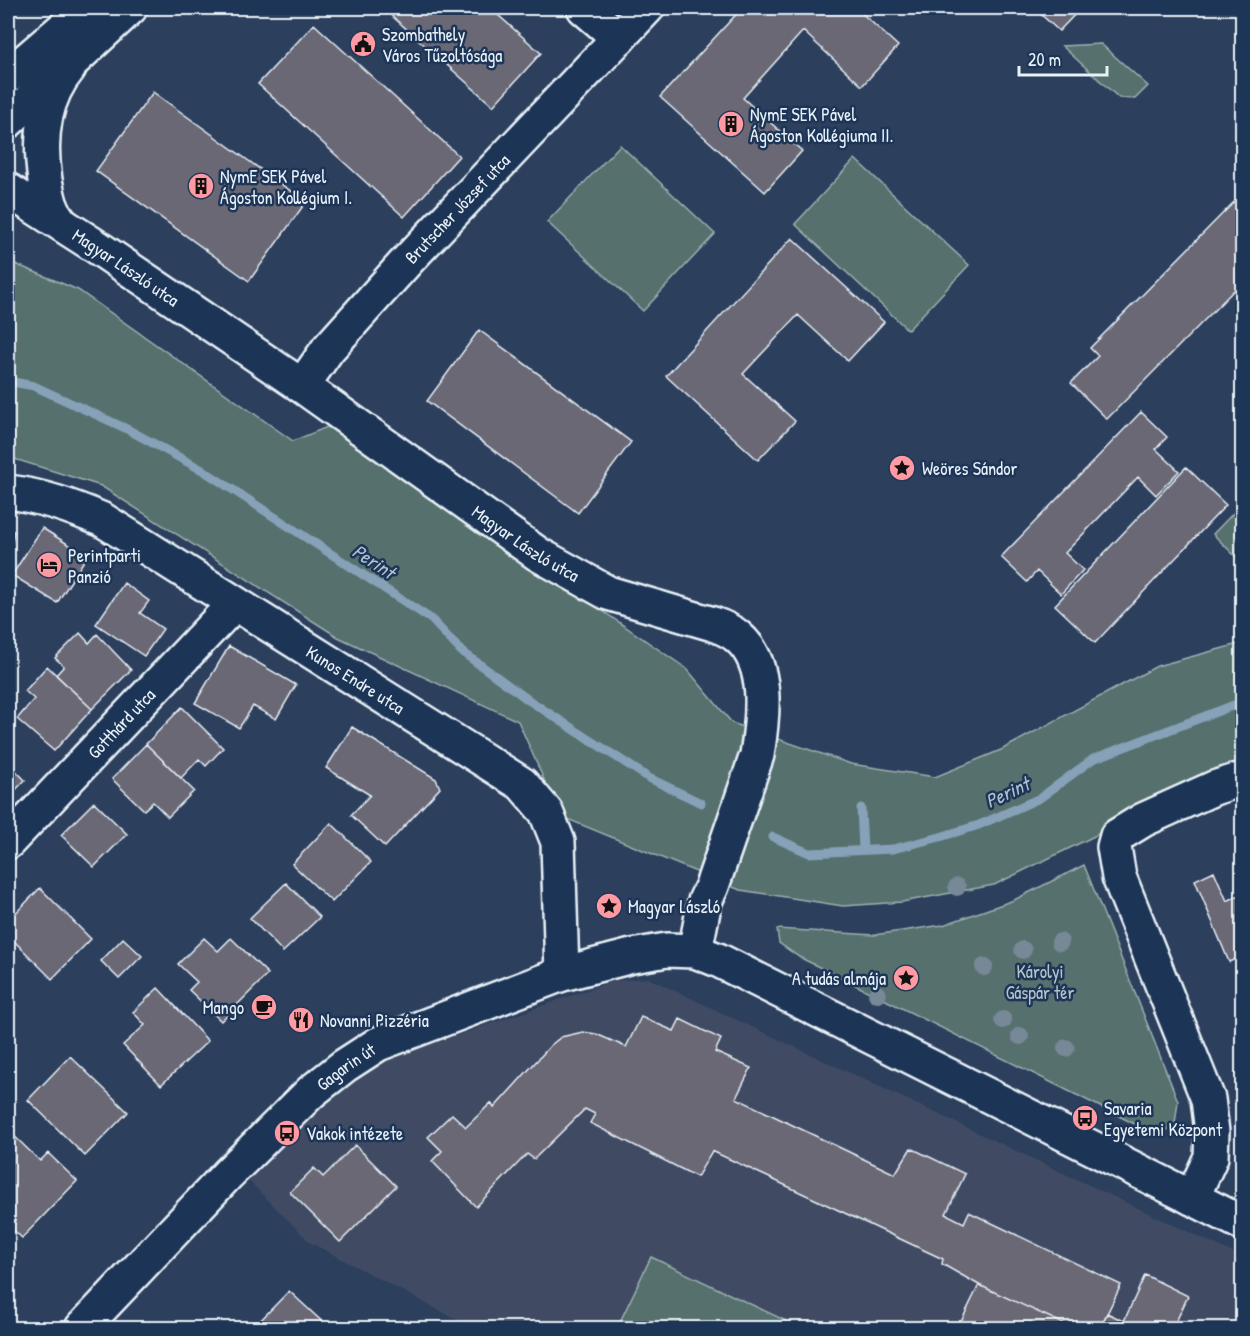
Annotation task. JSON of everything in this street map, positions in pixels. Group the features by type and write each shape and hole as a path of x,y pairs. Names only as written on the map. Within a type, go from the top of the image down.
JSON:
{"street":[{"path":"8,76 87,8"},
{"path":"8,121 130,8"},
{"path":"584,8 618,38"},
{"name":"Brutscher József utca","path":"302,386 328,349 399,270 647,8"},
{"name":"Magyar László utca","path":"61,223 48,198 42,162 43,128 53,92 84,50"},
{"name":"Magyar László utca","path":"8,190 61,223 302,386 538,554 609,594 713,624 738,636 754,659 760,678 762,702 757,755 705,901 695,951"},
{"name":"Kunos Endre utca","path":"8,492 26,494 64,504 103,520 522,784 546,812 558,842 562,974"},
{"name":"Gotthárd utca","path":"8,842 234,604"},
{"path":"1192,1198 1211,1157 1212,1132 1208,1099 1119,877 1114,848 1117,836 1150,817 1242,778"},
{"name":"Gagarin út","path":"82,1329 228,1174 310,1092 378,1044 562,974 667,950 695,951"},
{"path":"695,951 718,960 1242,1223"}],"shaded area":[{"path":"648,978 1242,1257 1242,1328 1100,1328 1121,1285 946,1214 965,1173 911,1148 895,1174 736,1098 750,1068 715,1052 721,1039 681,1019 674,1031 641,1017 626,1047 596,1034 583,1032 561,1037 494,1108 491,1104 466,1127 451,1115 428,1137 442,1151 432,1161 476,1207 527,1154 534,1159 585,1109 595,1114 590,1123 697,1177 712,1151 943,1259 979,1285 1073,1328 801,1328 652,1257 617,1328 473,1328 311,1243 249,1181 340,1089 390,1059 613,981"}],"green space":[{"path":"1101,44 1148,86 1135,99 1119,98 1062,46"},
{"path":"620,145 715,234 643,311 547,222"},
{"path":"855,159 969,265 908,330 795,224"},
{"path":"8,261 78,290 293,441 332,425 687,669 732,723 851,764 935,777 1001,750 1157,666 1242,643 1242,772 1195,787 994,885 902,902 843,906 740,890 560,816 518,721 338,637 101,486 8,457"},
{"path":"1242,504 1242,563 1213,534"},
{"name":"Károlyi Gáspár tér","path":"1084,865 1178,1101 1175,1124 1159,1136 799,957 779,943 777,929 874,935 943,925 1014,900"},
{"path":"651,1257 801,1328 617,1328"}],"building":[{"path":"383,8 490,8 541,53 493,106"},
{"name":"NymE SEK Pável Ágoston Kollégiuma II.","path":"742,8 856,8 898,46 862,86 803,31 743,98 802,151 765,192 660,97"},
{"path":"1034,8 1081,8 1059,31"},
{"path":"314,24 459,156 404,217 258,84"},
{"name":"NymE SEK Pável Ágoston Kollégium I.","path":"153,92 306,202 249,281 96,171"},
{"path":"1239,197 1242,200 1242,282 1107,419 1071,383 1098,356 1090,348"},
{"path":"792,238 884,322 848,361 798,315 743,374 795,421 758,460 666,376"},
{"path":"479,330 631,442 578,513 427,401"},
{"path":"1141,412 1167,437 1156,449 1179,471 1156,495 1138,477 1065,553 1083,570 1061,594 1037,571 1027,582 1001,557"},
{"path":"1186,467 1226,505 1095,643 1055,605"},
{"name":"Perintparti Panzió","path":"42,528 87,556 57,603 12,575"},
{"path":"8,530 14,531 8,566"},
{"path":"124,583 149,601 140,613 163,629 144,656 96,624"},
{"path":"80,633 89,643 97,634 131,670 92,709 56,675 64,666 55,658"},
{"path":"229,646 296,685 276,719 253,706 239,728 195,703"},
{"path":"47,666 92,709 54,751 17,719 34,699 25,691"},
{"path":"182,707 223,748 206,766 199,759 181,778 146,744"},
{"path":"352,727 436,779 440,788 385,847 351,815 370,795 326,768"},
{"path":"146,744 194,791 168,817 153,802 144,810 112,779"},
{"path":"8,763 25,780 8,798"},
{"path":"94,802 127,834 94,867 61,835"},
{"path":"331,823 371,862 332,902 292,864"},
{"path":"1214,871 1227,901 1242,894 1242,956 1229,962 1195,880"},
{"path":"286,883 320,917 283,952 250,918"},
{"path":"40,888 91,939 52,979 8,935 8,921"},
{"path":"123,938 142,956 119,979 101,961"},
{"path":"204,938 218,951 231,938 268,974 221,1021 189,990 197,982 178,964"},
{"path":"158,988 208,1041 161,1085 123,1045 145,1025 133,1012"},
{"path":"641,1017 674,1031 680,1019 721,1039 715,1052 751,1068 736,1098 895,1174 911,1148 965,1174 946,1214 964,1223 969,1212 1121,1285 1100,1328 1073,1328 979,1285 942,1264 943,1259 712,1151 697,1177 590,1123 595,1114 585,1109 534,1159 527,1154 476,1207 432,1161 442,1151 428,1137 452,1114 466,1127 491,1103 494,1108 561,1037 583,1032 596,1034 626,1047"},
{"path":"70,1056 128,1112 85,1156 28,1100"},
{"path":"8,1130 40,1161 48,1153 77,1181 22,1238 8,1225"},
{"path":"355,1145 396,1186 340,1242 290,1192 314,1168 323,1177"},
{"path":"1145,1275 1188,1296 1173,1328 1100,1328 1107,1313 1124,1321"},
{"path":"979,1285 1073,1328 958,1328"},
{"path":"289,1291 329,1328 253,1328"}],"waterway":[{"name":"Perint","path":"8,381 34,386 127,429 204,471 431,619 461,651 530,701 649,778 701,803"},
{"name":"Perint","path":"773,837 809,853 893,849 940,837 979,825 1040,798 1093,759 1242,702"},
{"path":"861,808 863,850"}],"place":[{"name":"Szombathely Város Tűzoltósága","path":"363,44"},
{"name":"NymE SEK Pável Ágoston Kollégiuma II.","path":"731,124"},
{"name":"NymE SEK Pável Ágoston Kollégium I.","path":"201,186"},
{"name":"Weöres Sándor","path":"902,468"},
{"name":"Perintparti Panzió","path":"49,565"},
{"name":"Magyar László","path":"609,906"},
{"name":"A tudás almája","path":"906,978"},
{"name":"Mango","path":"264,1007"},
{"name":"Novanni Pizzéria","path":"301,1020"},
{"name":"Savaria Egyetemi Központ","path":"1085,1118"},
{"name":"Vakok intézete","path":"287,1133"}]}
